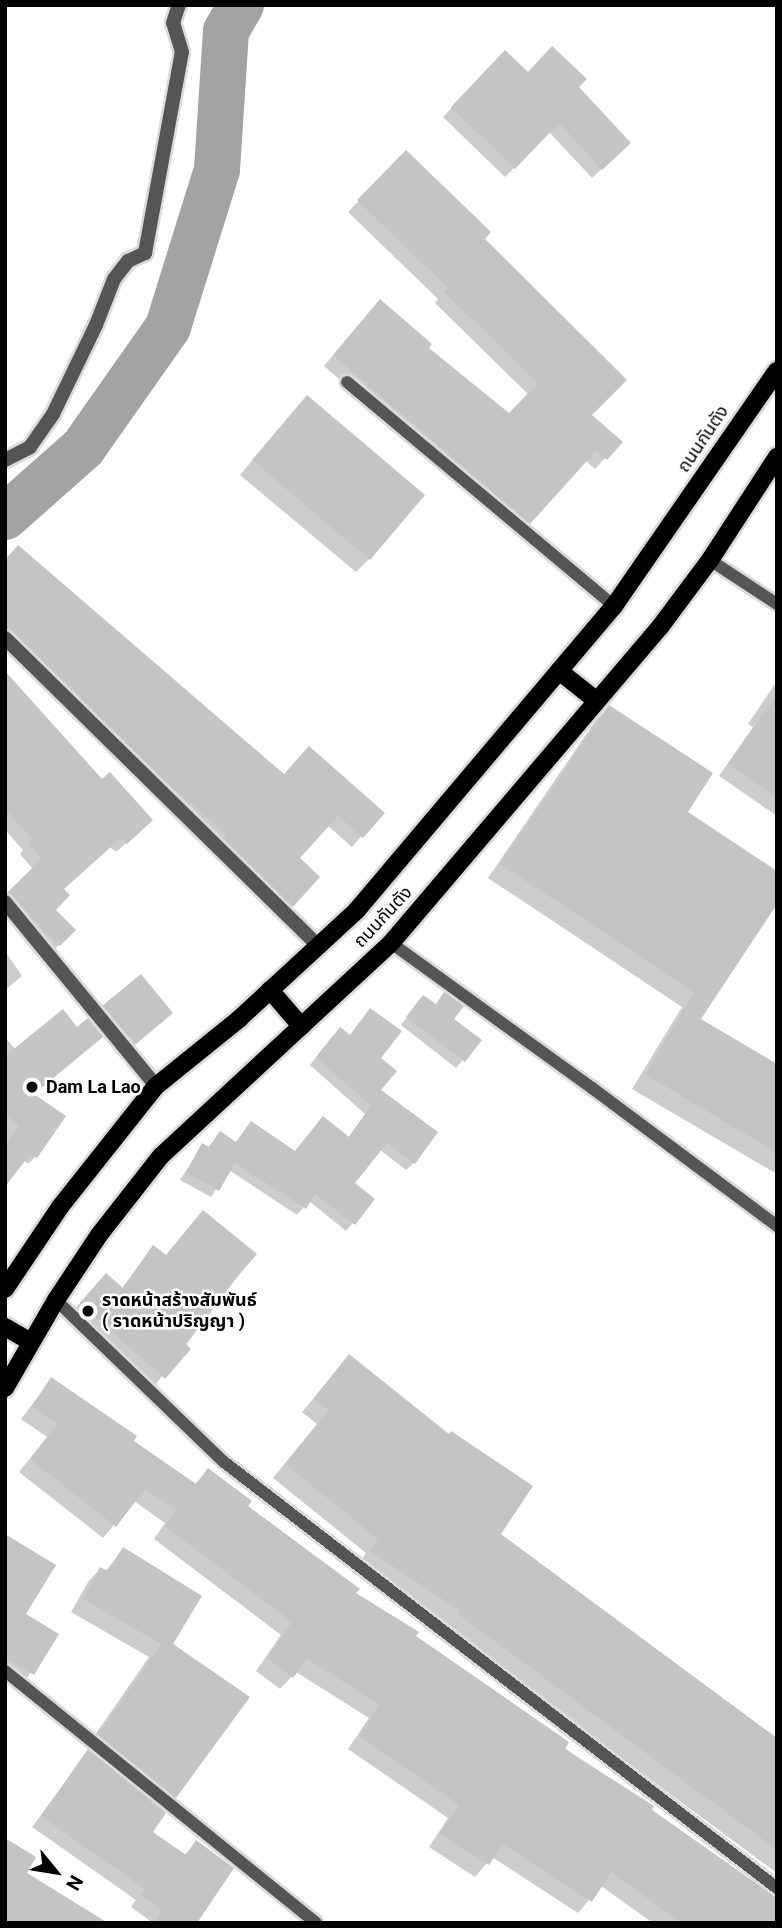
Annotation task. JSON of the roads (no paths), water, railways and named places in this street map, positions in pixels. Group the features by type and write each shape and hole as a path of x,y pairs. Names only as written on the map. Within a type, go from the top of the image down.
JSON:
{"main road":[{"name":"ถนนกันตัง","path":"5,1289 60,1207 156,1086 270,990 357,910 614,606 777,371"},
{"name":"ถนนกันตัง","path":"5,1388 55,1300 99,1235 161,1156 391,943 660,627 710,560 777,457"},
{"path":"559,671 597,701"},
{"path":"270,990 301,1026"},
{"path":"5,1327 31,1342"}],"street":[{"path":"5,460 30,447 53,414 96,325 114,279 128,261 145,253 182,52 173,23 179,5"},
{"path":"5,638 319,947"},
{"path":"5,902 156,1086"}],"lane":[{"path":"347,383 614,606"},
{"path":"710,560 777,604"},
{"path":"391,943 777,1226"},
{"path":"55,1300 224,1462 777,1888"},
{"path":"5,1671 316,1923"}],"waterway":[{"path":"5,517 83,448 168,327 217,170 226,31 241,5"}],"place":[{"name":"Dam La Lao","path":"32,1087"},
{"name":"ราดหน้าสร้างสัมพันธ์ ( ราดหน้าปริญญา )","path":"88,1311"}]}
